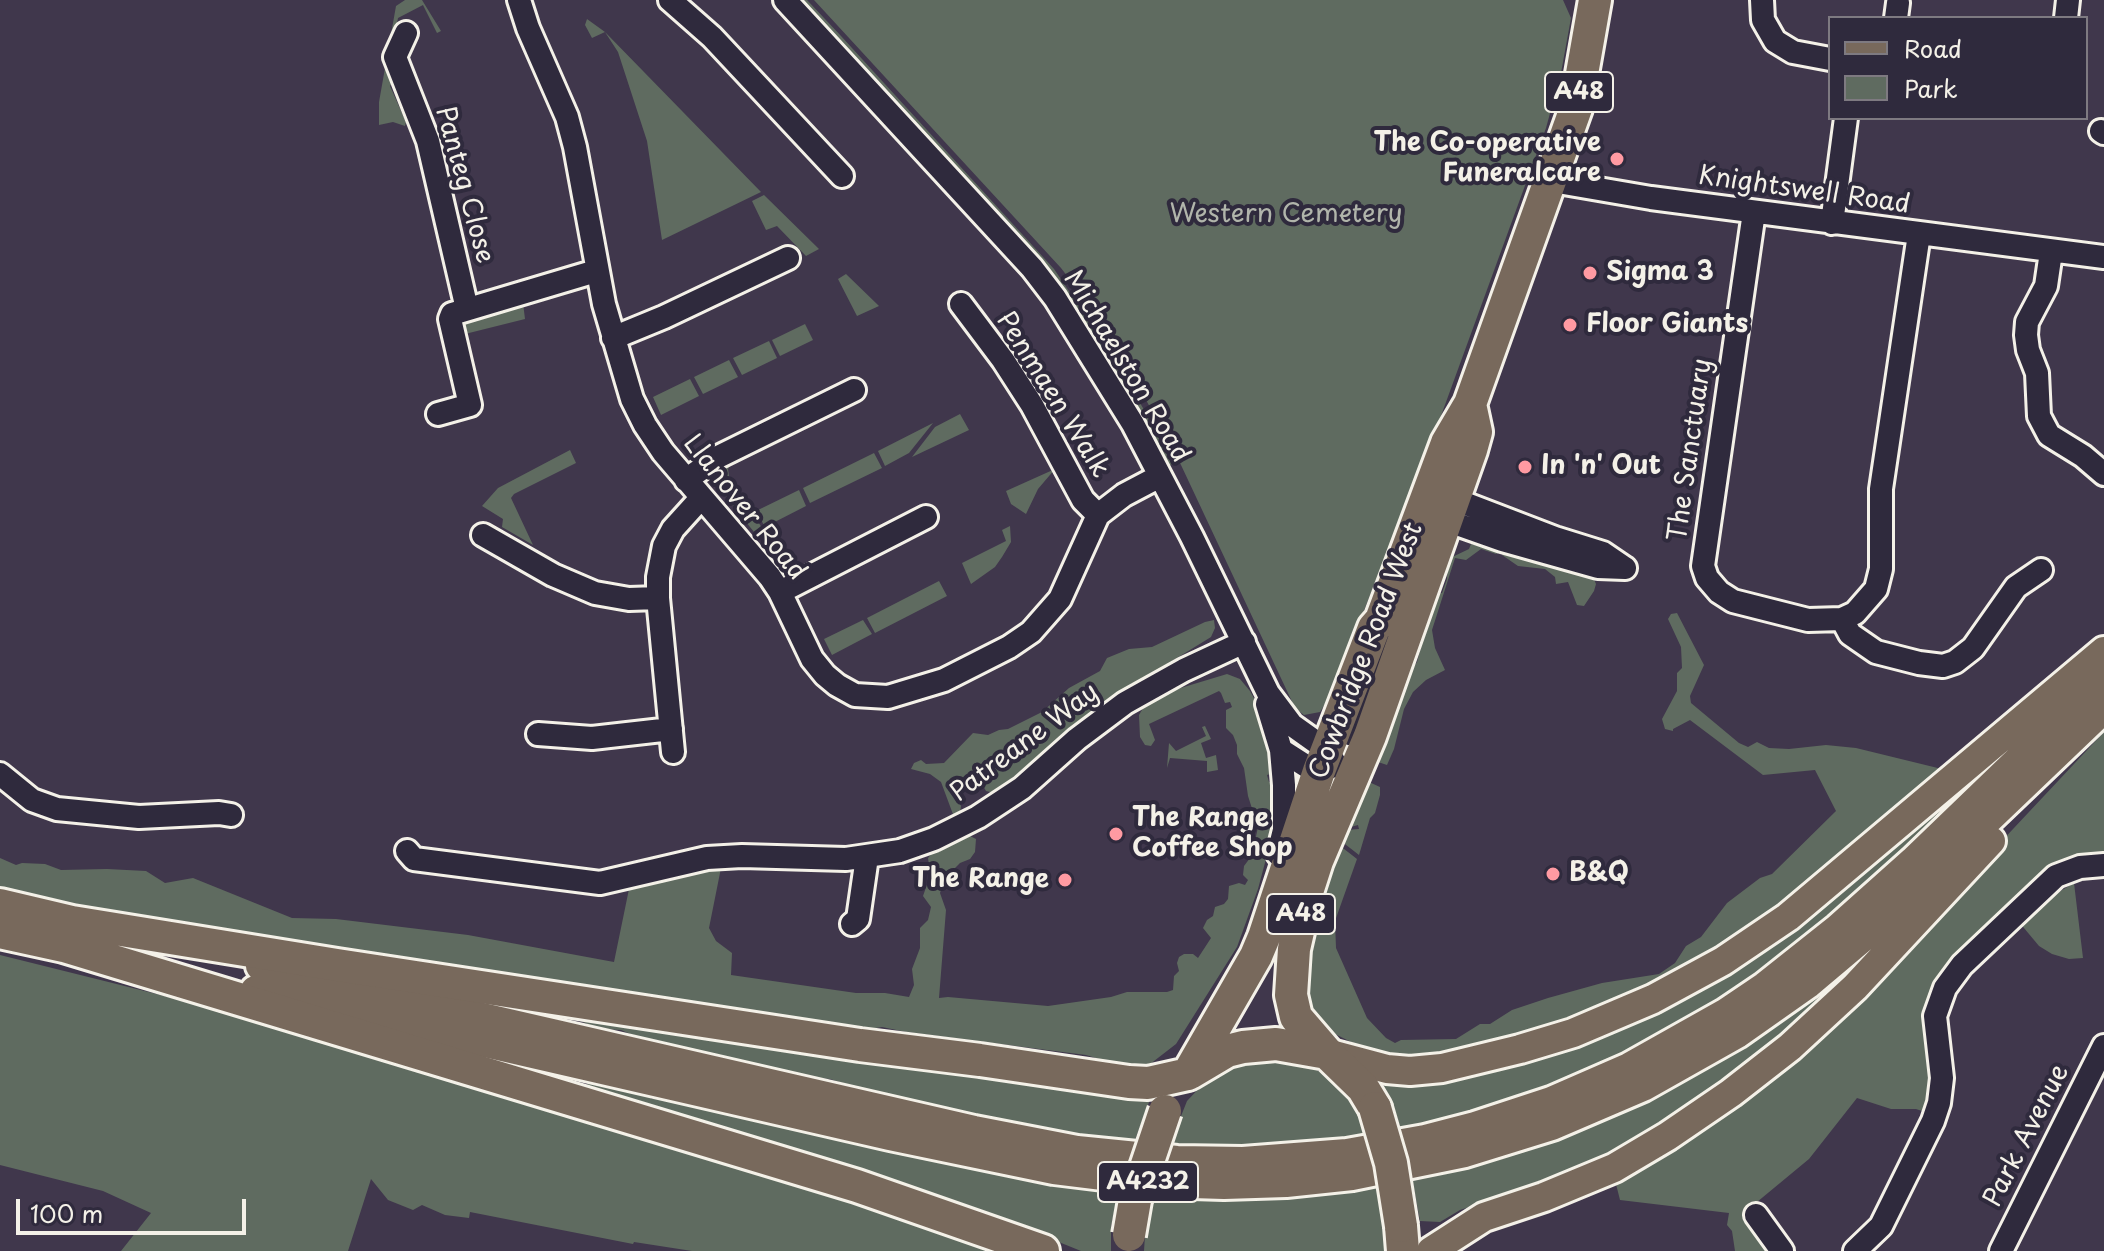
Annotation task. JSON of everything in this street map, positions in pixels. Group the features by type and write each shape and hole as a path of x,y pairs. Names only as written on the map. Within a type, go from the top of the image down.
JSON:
{"highway":[{"name":"Cowbridge Road West","path":"1129,1243 1135,1200 1165,1111 1256,956 1334,764 1374,628 1381,620 1476,432 1470,404 1576,108 1595,0"},
{"name":"Cowbridge Road West","path":"1402,1239 1391,1163 1375,1108 1363,1088 1302,1026 1292,1006 1294,949 1317,861 1334,764 1370,736 1408,629 1438,505"},
{"name":"A4232","path":"0,905 68,934"},
{"name":"A4232","path":"0,932 68,934"},
{"path":"68,934 1119,1081 1148,1083 1188,1074 1227,1051 1252,1045 1276,1044 1327,1053"},
{"path":"68,934 857,1186 1043,1251"}],"main road":[{"path":"1327,1053 1387,1069 1410,1071 1442,1068 1573,1033 1666,992 1723,961 1788,917 2104,651"},
{"name":"A4232","path":"68,934 1049,1146 1177,1160 1286,1159 1347,1153 1425,1139 1551,1101 1629,1067 1725,1013 1765,986 1838,928 1913,861 2104,677"},
{"name":"A4232","path":"68,934 919,1143 1054,1170 1160,1183 1211,1185 1286,1183 1352,1176 1450,1157 1552,1126 1643,1087 1737,1034 1808,984 1878,925 2104,709"},
{"path":"1439,1249 1484,1217 1573,1185 1642,1152 1731,1093 1790,1047 1898,943 2104,715"}],"street":[{"name":"Llanover Road","path":"519,0 567,117 596,271 626,382 645,425 686,480 780,592 812,659 837,685 855,695 872,698 913,692 1009,647 1046,618 1060,599 1098,515 1124,495 1160,476"},
{"path":"670,0 712,37 842,176"},
{"name":"Michaelston Road","path":"785,0 1045,284 1096,360 1160,476 1268,693 1292,725 1334,764"},
{"path":"1762,0 1763,20 1775,41 1793,52 1828,59"},
{"name":"Panteg Close","path":"406,33 395,57 428,141 467,309 596,271"},
{"path":"1832,223 1846,120"},
{"name":"Knightswell Road","path":"1552,181 1603,192 2104,257"},
{"name":"The Sanctuary","path":"1754,212 1703,566 1707,578 1719,592 1733,601 1808,620 1842,619"},
{"path":"1919,234 1881,489 1881,569 1876,589 1865,605 1842,619 1850,634 1876,652 1943,666 1955,662 1973,648 2026,573"},
{"path":"2051,252 2046,286 2027,322 2026,335 2037,373 2039,416 2049,435 2083,456 2104,474"},
{"path":"613,338 788,258"},
{"name":"Penmaen Walk","path":"961,304 1003,360 1032,405 1083,500 1098,515"},
{"path":"438,414 470,405 450,319 452,314 467,309"},
{"path":"686,480 718,457 854,390"},
{"path":"538,734 672,741 658,598 659,564 664,546 683,516 701,498"},
{"path":"1438,505 1603,553 1625,568 1598,567 1502,540 1438,505"},
{"path":"780,592 926,517"},
{"path":"483,535 553,575 595,593 629,599 658,598"},
{"name":"Patreane Way","path":"407,851 414,859 600,883 707,858 867,857 918,846 978,817 1022,788 1077,739 1125,703 1193,665 1244,642"},
{"name":"Michaelston Road","path":"1268,693 1267,706 1281,750 1285,802 1284,830 1274,868 1278,899"},
{"path":"1281,750 1301,764 1334,764"},
{"path":"0,774 32,800 57,809 139,817 231,815"},
{"path":"852,924 858,919 867,857"},
{"path":"1855,1251 1881,1226 1933,1121 1942,1078 1935,1016 1945,988 1962,965 2056,876 2080,867 2104,865"},
{"name":"Park Avenue","path":"2001,1251 2104,1046"},
{"path":"1756,1215 1782,1251"}],"green space":[{"path":"405,0 422,0 441,31 437,33 423,5 398,18 390,59 397,76 390,86 406,122 405,126 393,122 379,125 379,102 396,6"},
{"path":"797,0 807,0 1054,269 1102,340 1146,413 1172,464 1166,468 1132,403"},
{"name":"Western Cemetery","path":"814,0 1563,0 1571,18 1561,73 1546,128 1438,424 1330,696 1320,712 1304,715 1295,708 1181,465 1138,385 1090,306 1061,268"},
{"path":"587,19 605,32 592,38 585,25"},
{"path":"605,32 761,192 662,240 647,141 618,52"},
{"path":"764,195 819,249 806,256 777,226 766,230 752,201"},
{"path":"846,274 879,306 857,316 838,279"},
{"path":"523,303 525,319 461,335 458,322"},
{"path":"805,324 813,340 780,356 772,340"},
{"path":"769,341 777,358 742,375 733,358"},
{"path":"729,360 738,377 703,394 694,377"},
{"path":"690,379 699,396 661,415 653,397"},
{"path":"960,414 969,430 912,457 935,427"},
{"path":"933,423 909,453 885,466 878,451"},
{"path":"570,450 576,463 511,498 533,545 502,527 503,519 482,506 498,488"},
{"path":"874,453 882,468 810,503 803,488"},
{"path":"733,461 728,469 729,476 762,528 754,532 710,477 710,473"},
{"path":"1055,469 1038,489 1026,514 1011,504 1006,491"},
{"path":"799,490 806,506 765,527 756,511"},
{"path":"1010,526 1011,542 1002,557 995,567 971,584 962,563 1006,541 1002,530"},
{"path":"1471,544 1495,547 1498,553 1481,549 1466,560 1455,558 1432,630 1435,648 1445,670 1426,680 1413,692 1404,709 1387,765 1378,762 1405,688 1403,682 1417,662 1435,594 1442,593 1447,579 1448,559 1469,549"},
{"path":"1503,552 1593,577 1596,584 1594,591 1584,606 1577,605 1568,582 1556,584 1555,577 1545,569 1518,566 1502,555"},
{"path":"939,581 947,596 875,633 867,618"},
{"path":"1677,613 1704,665 1690,696 1691,703 1739,743 1748,747 1757,742 1769,748 1789,749 1826,745 1856,748 1950,771 1742,941 1583,1021 1424,1062 1364,1053 1361,1047 1335,1034 1309,1008 1304,994 1305,967 1311,956 1316,922 1339,845 1357,859 1335,921 1336,948 1367,1018 1395,1043 1401,1040 1456,1039 1480,1024 1490,1024 1512,1010 1548,998 1602,983 1659,974 1675,963 1686,946 1701,937 1727,903 1760,878 1772,874 1836,811 1815,770 1763,775 1690,720 1673,731 1665,729 1662,719 1677,691 1677,673 1682,668 1681,647 1668,619 1671,614"},
{"path":"863,620 872,634 832,655 824,639"},
{"path":"1214,620 1211,637 1099,706 994,793 986,791 977,775 953,789 961,806 960,814 954,817 941,782 930,774 911,769 914,763 921,760 926,764 944,763 973,733 988,735 1008,729 1042,712 1069,688 1100,671 1107,658 1129,649 1152,647"},
{"path":"1227,674 1240,679 1260,709 1274,773 1267,775 1269,782 1274,781 1275,814 1271,840 1258,889 1237,947 1176,1044 1145,1068 1118,1065 1086,1055 882,1027 852,1032 132,918 0,891 0,858 16,865 45,864 61,870 146,871 165,883 193,878 292,918 336,919 468,935 614,962 629,889 721,868 709,928 716,941 732,953 731,975 856,993 909,997 914,985 912,969 920,948 920,928 928,920 931,907 923,896 934,872 928,858 934,851 968,835 976,839 975,852 945,878 940,893 946,910 939,998 1048,1006 1127,992 1167,992 1173,990 1174,976 1179,971 1179,957 1193,954 1198,958 1211,938 1203,928 1213,916 1215,907 1228,899 1229,886 1245,885 1248,880 1243,875 1244,866 1256,850 1258,827 1237,745 1226,728 1226,710 1232,707 1230,702 1225,703 1219,691 1149,724 1155,740 1151,746 1145,745 1140,737 1139,715 1143,708 1174,690"},
{"path":"2067,692 1866,892 1722,1005 1560,1088 1402,1133 1393,1104 1383,1086 1664,1002"},
{"path":"1205,726 1211,739 1201,743 1206,758 1216,755 1218,770 1207,772 1207,761 1170,758 1167,768 1169,743 1176,751 1206,736 1202,727"},
{"path":"2104,732 2104,859 2078,861 1925,1014 1931,1079 1925,1112 1891,1109 1857,1098 1809,1159 1751,1207 1777,1251 1735,1251 1732,1231 1727,1225 1729,1213 1620,1200 1616,1184 1983,861"},
{"path":"1369,782 1380,787 1380,795 1359,855 1341,841 1346,830 1359,829 1358,825 1347,828"},
{"path":"2074,883 2083,958 2069,959 2039,946 2019,922 2040,903"},
{"path":"1919,900 1841,990 1675,1122 1568,1175 1460,1210 1440,1222 1420,1221 1412,1178"},
{"path":"0,955 225,1011 609,1123 1010,1251 692,1251 633,1244 470,1212 469,1218 445,1215 422,1205 413,1210 388,1200 371,1179 348,1251 121,1251 151,1213 103,1191 0,1165"},
{"path":"571,1017 1151,1097 1135,1140 1092,1136 985,1119 830,1079 726,1060 644,1040 621,1030 599,1029"},
{"path":"1269,1059 1310,1065 1336,1083 1353,1100 1370,1140 1329,1145 1168,1149 1187,1101 1204,1083 1229,1067"},
{"path":"588,1082 617,1089 639,1090 652,1099 661,1095 679,1102 929,1159 1118,1194 1111,1227 1111,1251 1081,1251 1044,1236 586,1089"},
{"path":"1378,1180 1387,1251 1144,1251 1146,1219 1154,1192"}],"place":[{"name":"The Co-operative Funeralcare","path":"1617,159"},
{"name":"Sigma 3","path":"1590,273"},
{"name":"Floor Giants","path":"1570,325"},
{"name":"In 'n' Out","path":"1525,467"},
{"name":"The Range Coffee Shop","path":"1116,834"},
{"name":"B&Q","path":"1553,874"},
{"name":"The Range","path":"1065,880"}]}
